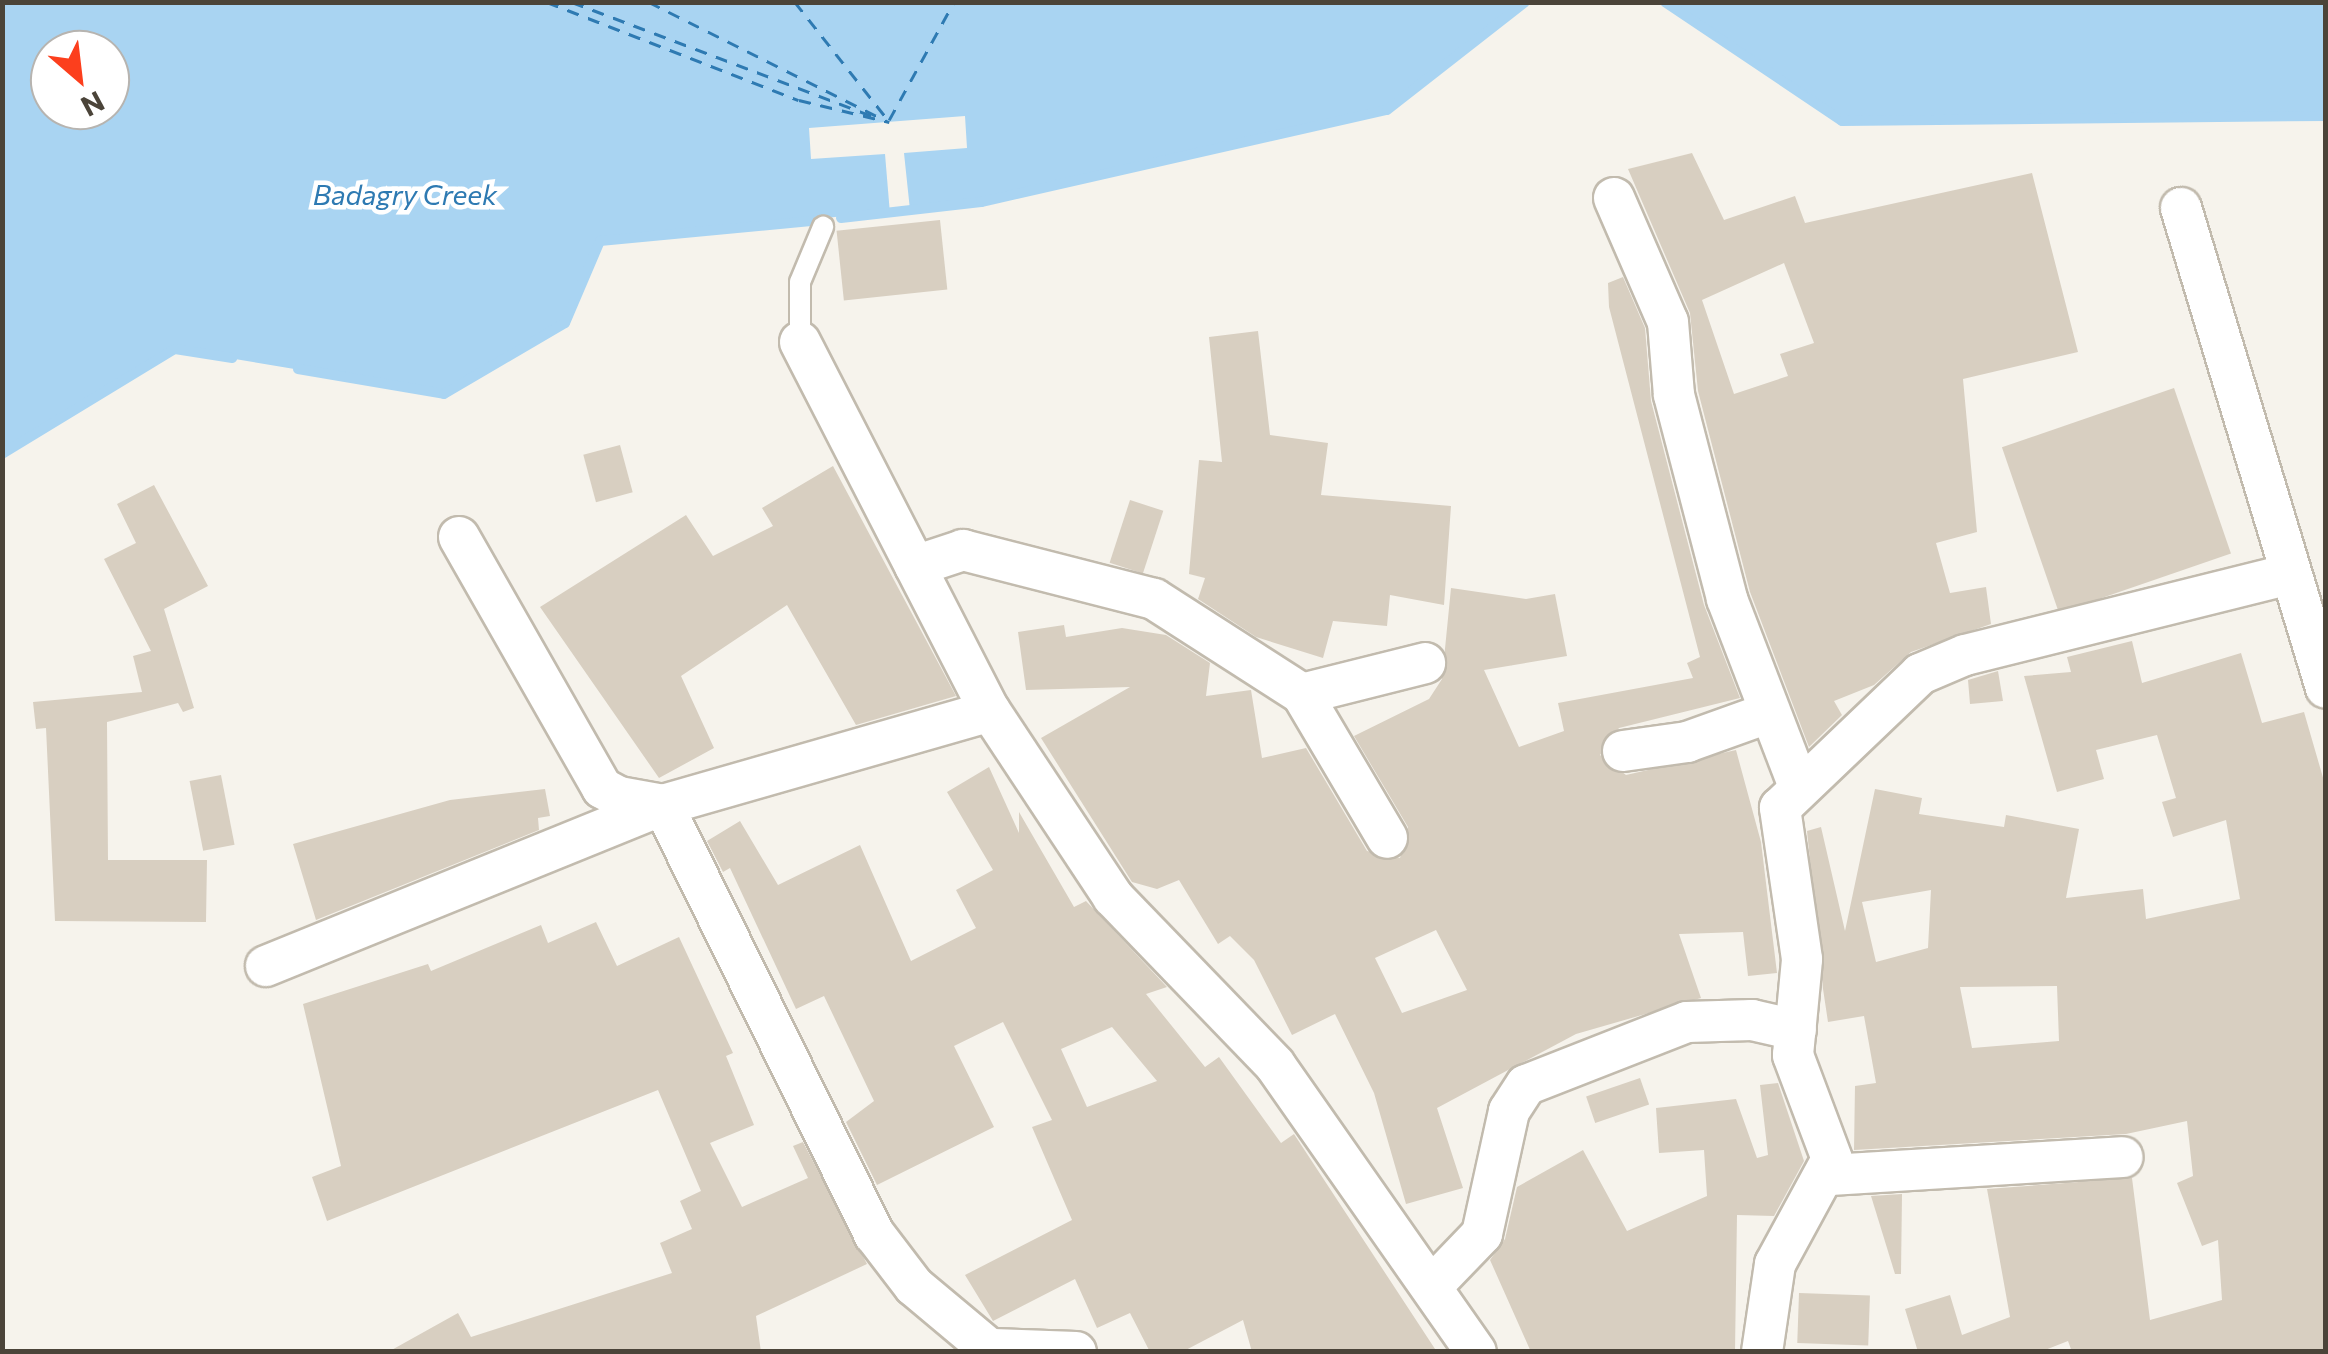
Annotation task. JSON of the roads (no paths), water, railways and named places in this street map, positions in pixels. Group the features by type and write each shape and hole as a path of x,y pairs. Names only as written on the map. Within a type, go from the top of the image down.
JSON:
{"street":[{"path":"1614,198 1668,322 1691,469 1768,714 1798,784"},
{"path":"2181,208 2286,575 2326,688"},
{"path":"800,342 990,711 1113,898 1275,1065 1476,1352"},
{"path":"460,537 602,788 663,805 875,1235 914,1286 993,1350 1076,1352"},
{"path":"915,566 964,550 1154,600 1302,694 1386,838"},
{"path":"1762,1352 1775,1264 1830,1176 1792,1055 1802,959 1780,808 1798,784 1920,674 1965,655 2286,575"},
{"path":"1302,694 1426,662"},
{"path":"266,966 663,805 990,711"},
{"path":"1623,751 1686,742 1768,714"},
{"path":"1432,1286 1482,1234 1509,1111 1526,1086 1687,1022 1752,1020 1796,1030"},
{"path":"1830,1176 2122,1157"}],"lane":[{"path":"800,342 800,282 823,227"}],"water":[{"name":"Badagry Creek","path":"3,3 1525,3 1387,110 981,202 600,241 565,323 444,394 175,349 3,454"},
{"path":"1665,3 2325,3 2325,116 1842,121"}],"waterway":[{"path":"841,218 981,202 1387,110 1525,2"},
{"path":"1665,2 1842,121 2326,116"},
{"path":"298,369 444,394 565,323 600,241 824,220"},
{"path":"2,454 175,349 232,358"}]}
